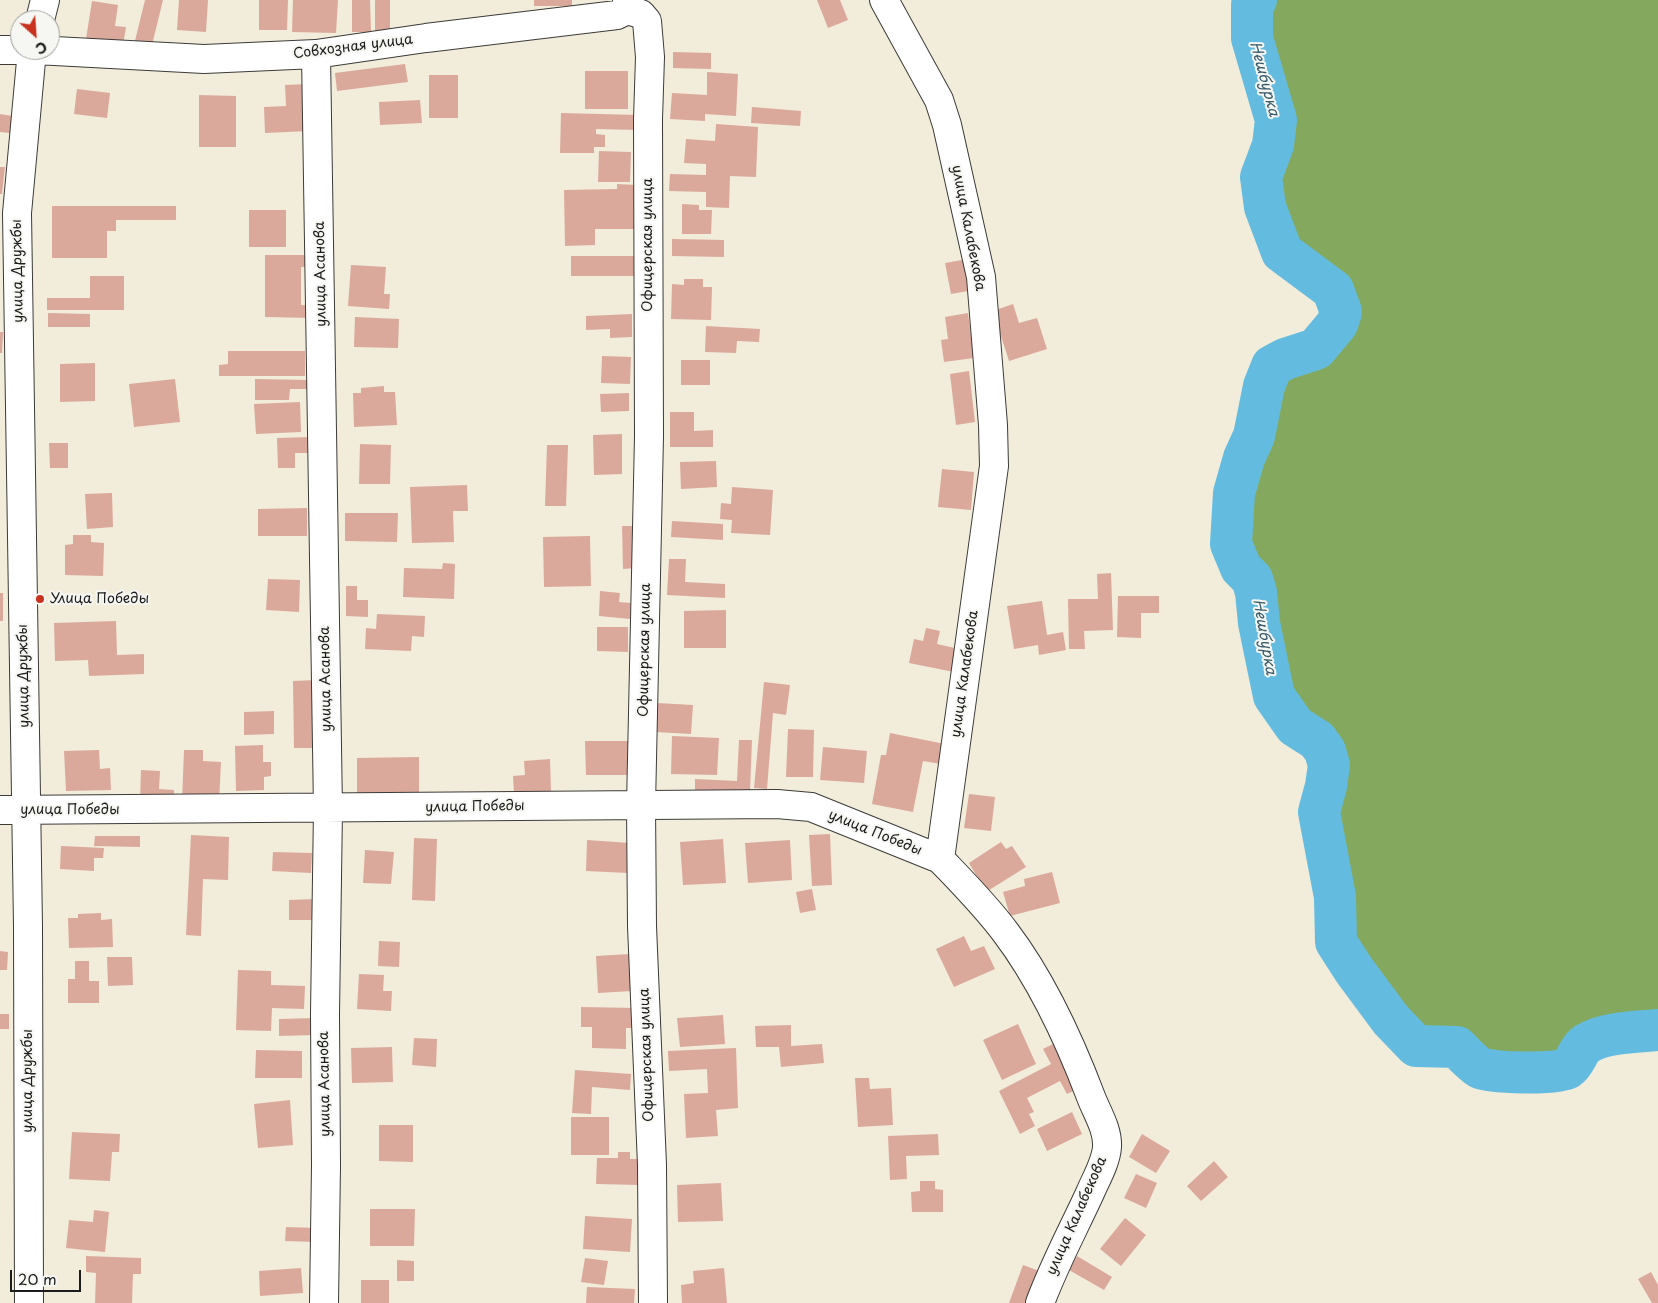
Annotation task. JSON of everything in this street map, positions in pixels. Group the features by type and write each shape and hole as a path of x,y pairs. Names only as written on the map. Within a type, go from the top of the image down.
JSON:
{"street":[{"name":"улица Калабекова","path":"884,0 939,100 947,125 981,277 993,425 994,466 940,859 1002,928 1040,986 1074,1051 1107,1133 1107,1148 1100,1169 1072,1233 1055,1264 1040,1303"},
{"name":"Совхозная улица","path":"60,51 204,59 316,54 426,38 602,18 617,15 627,5"},
{"name":"Офицерская улица","path":"627,5 641,14 647,21 650,57 648,120 649,436 641,805 642,926 652,1166 653,1303"},
{"name":"улица Асанова","path":"316,54 328,809 324,1303"},
{"name":"улица Дружбы","path":"28,1303 27,810 17,213 31,60"},
{"name":"улица Победы","path":"0,810 328,809 641,805 811,807 940,859"}],"green space":[{"path":"1256,0 1658,0 1658,1030 1621,1033 1593,1040 1583,1046 1571,1066 1562,1070 1524,1072 1486,1070 1477,1066 1457,1047 1416,1046 1391,1020 1336,942 1335,897 1319,812 1329,765 1325,751 1317,740 1295,726 1274,696 1259,623 1256,592 1252,579 1241,568 1231,544 1234,493 1244,458 1254,436 1264,386 1272,366 1285,359 1316,349 1337,324 1341,312 1333,290 1282,252 1265,207 1261,177 1273,145 1276,120 1252,38 1252,5"}],"building":[{"path":"145,0 163,0 151,49 134,45"},
{"path":"179,0 208,0 206,32 177,30"},
{"path":"259,0 288,0 287,30 259,30"},
{"path":"293,0 338,0 336,33 292,32"},
{"path":"352,0 370,0 371,32 352,32"},
{"path":"375,0 390,0 390,43 375,43"},
{"path":"534,0 572,0 572,6 534,6"},
{"path":"817,0 840,0 848,20 828,28"},
{"path":"92,1 118,5 115,26 126,27 123,45 86,39"},
{"path":"673,52 711,53 711,69 673,68"},
{"path":"405,64 408,82 337,91 335,73"},
{"path":"585,71 628,71 628,109 585,109"},
{"path":"707,72 738,74 736,116 705,114 705,121 670,119 672,93 707,95"},
{"path":"429,75 458,75 458,118 429,118"},
{"path":"307,84 309,131 265,133 264,107 286,106 285,85"},
{"path":"77,89 110,93 107,118 74,114"},
{"path":"199,95 236,96 236,147 199,147"},
{"path":"420,100 422,123 380,125 379,102"},
{"path":"752,107 801,111 800,126 751,123"},
{"path":"561,113 638,115 638,130 596,129 596,134 605,135 605,147 594,147 594,153 560,153"},
{"path":"0,114 12,116 10,133 0,132"},
{"path":"716,124 758,127 756,177 730,176 729,208 706,207 706,192 669,191 670,174 706,175 706,164 684,163 686,139 715,141"},
{"path":"599,151 631,152 630,182 598,182"},
{"path":"0,167 5,167 2,194 0,194"},
{"path":"617,184 636,185 635,229 595,229 595,245 565,246 564,190 617,189"},
{"path":"682,204 699,205 699,210 712,210 711,234 682,234"},
{"path":"52,206 176,206 176,220 116,220 116,231 107,231 107,258 52,258"},
{"path":"249,210 286,210 286,247 249,247"},
{"path":"672,239 724,240 724,257 672,256"},
{"path":"265,255 310,255 310,267 301,267 301,305 313,305 313,318 265,317"},
{"path":"571,256 636,256 636,276 571,276"},
{"path":"968,259 974,290 951,294 945,263"},
{"path":"351,265 386,267 384,294 390,294 389,309 348,306"},
{"path":"90,276 124,276 124,310 47,310 47,298 90,298"},
{"path":"684,279 703,279 703,287 712,287 711,320 671,319 672,284 684,285"},
{"path":"1013,304 1019,323 1037,318 1047,349 1009,361 993,311"},
{"path":"48,313 90,314 90,327 48,327"},
{"path":"968,313 974,358 944,362 941,340 948,339 945,317"},
{"path":"632,314 632,337 610,338 610,329 586,330 586,316"},
{"path":"355,317 399,319 398,348 354,347"},
{"path":"706,326 760,329 759,342 737,341 736,353 705,352"},
{"path":"0,332 3,332 2,353 0,353"},
{"path":"228,351 305,351 305,376 219,376 219,365 228,364"},
{"path":"602,356 631,357 630,384 601,383"},
{"path":"681,360 710,360 710,385 681,385"},
{"path":"95,363 95,401 60,402 60,364"},
{"path":"969,371 975,422 956,425 950,374"},
{"path":"175,379 180,422 134,427 129,384"},
{"path":"255,379 310,380 310,389 290,389 289,400 255,400"},
{"path":"384,386 384,392 395,392 397,425 354,427 353,393 361,393 361,388"},
{"path":"629,393 629,411 601,412 600,394"},
{"path":"300,402 301,432 256,434 254,404"},
{"path":"670,412 694,412 694,431 713,430 713,447 670,447"},
{"path":"622,434 622,474 594,475 593,435"},
{"path":"311,437 311,453 295,453 295,468 278,468 277,438"},
{"path":"49,443 68,443 68,468 50,468"},
{"path":"360,444 391,445 390,484 359,484"},
{"path":"547,445 568,445 566,506 545,506"},
{"path":"716,461 717,487 681,489 680,462"},
{"path":"942,469 974,472 971,510 938,507"},
{"path":"467,485 468,511 453,511 454,542 412,543 410,487"},
{"path":"732,487 773,490 770,535 731,533 732,520 720,519 721,503 731,504"},
{"path":"112,493 113,527 87,529 85,494"},
{"path":"307,508 307,536 258,536 258,509"},
{"path":"345,513 398,513 397,542 345,541"},
{"path":"672,521 723,524 723,540 671,537"},
{"path":"622,526 635,526 635,568 623,569"},
{"path":"73,535 91,535 91,542 104,543 103,576 65,575 65,545 73,544"},
{"path":"590,536 591,586 544,587 543,537"},
{"path":"669,559 686,559 685,582 725,584 725,598 667,595"},
{"path":"443,563 455,564 454,599 403,597 404,568 442,569"},
{"path":"1111,573 1113,630 1084,631 1085,649 1069,649 1068,599 1098,599 1097,574"},
{"path":"268,579 300,580 299,612 266,610"},
{"path":"346,586 357,586 357,600 368,600 368,617 346,616"},
{"path":"600,591 620,593 619,602 631,603 630,619 599,616"},
{"path":"0,593 3,593 3,621 0,621"},
{"path":"1118,596 1159,596 1159,613 1141,613 1141,638 1117,637"},
{"path":"1042,601 1047,635 1063,632 1066,650 1039,655 1038,645 1014,649 1007,606"},
{"path":"726,610 726,648 684,648 684,611"},
{"path":"377,614 425,616 424,637 412,636 411,651 365,649 366,628 376,629"},
{"path":"116,621 117,655 144,654 144,674 89,676 88,660 55,661 54,623"},
{"path":"597,627 628,627 628,652 597,651"},
{"path":"926,628 940,631 937,644 959,649 954,672 909,663 914,639 923,641"},
{"path":"317,680 319,748 294,748 293,681"},
{"path":"764,682 790,685 786,715 773,713 767,789 754,788"},
{"path":"657,703 693,705 691,734 656,732"},
{"path":"274,711 274,734 244,735 244,712"},
{"path":"788,729 814,730 813,777 786,777"},
{"path":"890,733 945,744 941,764 923,761 913,812 872,804 881,755 886,755"},
{"path":"672,736 719,738 717,775 671,774"},
{"path":"739,740 752,740 750,792 695,790 695,779 737,781"},
{"path":"585,741 632,741 632,775 586,775"},
{"path":"263,745 263,762 271,762 271,776 264,777 264,790 236,791 235,746"},
{"path":"823,747 867,751 864,783 820,780"},
{"path":"99,750 100,769 110,768 111,790 66,791 64,751"},
{"path":"184,750 203,750 203,761 221,762 219,802 182,801"},
{"path":"419,757 419,793 357,793 357,758"},
{"path":"550,759 551,792 514,793 513,776 525,775 524,761"},
{"path":"141,770 160,771 159,789 174,790 174,801 140,801"},
{"path":"969,794 995,797 991,831 964,828"},
{"path":"830,834 832,885 812,886 809,835"},
{"path":"191,835 229,837 228,880 203,879 201,936 186,935"},
{"path":"95,836 140,836 140,847 94,846"},
{"path":"414,838 437,839 435,901 412,900"},
{"path":"723,839 726,883 683,885 680,842"},
{"path":"587,840 630,843 628,873 586,871"},
{"path":"790,840 792,880 748,883 745,843"},
{"path":"1001,842 1006,849 1012,846 1026,867 986,892 969,863"},
{"path":"61,846 104,848 103,858 94,858 94,871 60,869"},
{"path":"365,850 394,852 391,884 363,883"},
{"path":"273,852 312,853 311,873 272,871"},
{"path":"1052,872 1060,903 1010,916 1003,892 1025,886 1024,879"},
{"path":"812,889 816,910 800,913 796,892"},
{"path":"316,899 317,920 289,920 289,900"},
{"path":"101,913 101,920 112,919 113,947 69,948 68,918 78,918 78,914"},
{"path":"964,936 971,951 984,946 995,969 954,987 936,949"},
{"path":"379,941 400,942 399,967 378,966"},
{"path":"0,951 8,952 7,970 0,970"},
{"path":"630,954 632,991 598,993 596,956"},
{"path":"107,957 132,957 133,985 108,986"},
{"path":"75,961 89,961 89,981 99,981 99,1003 68,1003 68,979 75,979"},
{"path":"238,970 271,971 271,985 305,986 304,1009 272,1008 271,1031 236,1030"},
{"path":"359,974 384,975 383,991 392,991 391,1011 357,1009"},
{"path":"581,1007 637,1008 636,1028 626,1028 626,1049 592,1048 592,1027 581,1027"},
{"path":"0,1014 9,1014 9,1029 0,1029"},
{"path":"723,1015 725,1044 680,1047 677,1018"},
{"path":"315,1018 315,1035 279,1036 279,1019"},
{"path":"1018,1024 1036,1064 1002,1080 983,1040"},
{"path":"791,1025 791,1046 822,1044 824,1063 781,1067 779,1047 756,1047 755,1026"},
{"path":"414,1038 437,1039 436,1067 412,1065"},
{"path":"1059,1041 1082,1087 1067,1094 1060,1081 1027,1098 1034,1112 1029,1114 1035,1126 1020,1134 999,1091 1051,1064 1043,1049"},
{"path":"392,1047 393,1082 352,1083 351,1048"},
{"path":"736,1048 738,1108 716,1110 718,1136 686,1138 684,1094 708,1093 707,1069 669,1071 668,1051"},
{"path":"256,1050 302,1051 302,1078 255,1078"},
{"path":"575,1070 631,1074 630,1090 592,1087 591,1114 572,1113"},
{"path":"855,1078 869,1078 870,1089 891,1088 893,1125 858,1127"},
{"path":"290,1100 293,1145 258,1148 254,1104"},
{"path":"1072,1112 1082,1134 1047,1151 1037,1129"},
{"path":"571,1117 609,1117 609,1155 571,1155"},
{"path":"379,1125 413,1125 413,1162 379,1161"},
{"path":"72,1132 120,1134 119,1152 112,1152 110,1181 69,1179"},
{"path":"938,1134 939,1155 906,1156 907,1179 890,1180 888,1136"},
{"path":"1142,1134 1170,1151 1156,1173 1129,1157"},
{"path":"618,1152 630,1152 630,1159 641,1159 641,1185 596,1184 597,1158 618,1158"},
{"path":"1214,1161 1228,1177 1201,1201 1187,1186"},
{"path":"1136,1174 1157,1183 1146,1208 1124,1198"},
{"path":"920,1181 935,1181 935,1189 943,1190 943,1212 912,1212 911,1192 920,1191"},
{"path":"721,1183 723,1221 678,1222 677,1185"},
{"path":"370,1209 415,1209 414,1246 370,1246"},
{"path":"94,1210 109,1212 105,1252 66,1248 69,1220 93,1222"},
{"path":"585,1216 632,1219 630,1252 583,1249"},
{"path":"1125,1218 1146,1235 1121,1266 1100,1249"},
{"path":"286,1227 316,1228 316,1242 285,1241"},
{"path":"86,1256 141,1258 141,1274 133,1274 132,1303 95,1303 96,1273 86,1272"},
{"path":"1077,1256 1112,1277 1104,1290 1069,1270"},
{"path":"585,1258 608,1261 604,1285 581,1282"},
{"path":"397,1260 414,1261 414,1281 397,1281"},
{"path":"1023,1265 1042,1272 1031,1303 1009,1303"},
{"path":"301,1268 303,1293 260,1296 259,1271"},
{"path":"724,1268 727,1303 682,1303 681,1285 694,1283 693,1271"},
{"path":"1651,1272 1658,1285 1658,1303 1652,1303 1638,1279"},
{"path":"361,1280 389,1280 389,1303 361,1303"},
{"path":"587,1287 635,1289 634,1303 586,1303"}],"waterway":[{"name":"Нешбурка","path":"1256,0 1252,5 1252,38 1276,120 1273,145 1261,177 1265,207 1282,252 1333,290 1341,312 1337,324 1316,349 1285,359 1272,366 1264,386 1254,436 1244,458 1234,493 1231,544 1241,568 1252,579 1256,592 1259,623 1274,696 1295,726 1317,740 1325,751 1329,765 1319,812 1335,897 1336,942 1391,1020 1416,1046 1457,1047 1477,1066 1486,1070 1524,1072 1562,1070 1571,1066 1583,1046 1593,1040 1621,1033 1658,1030"}],"place":[{"name":"Улица Победы","path":"40,599"}]}
